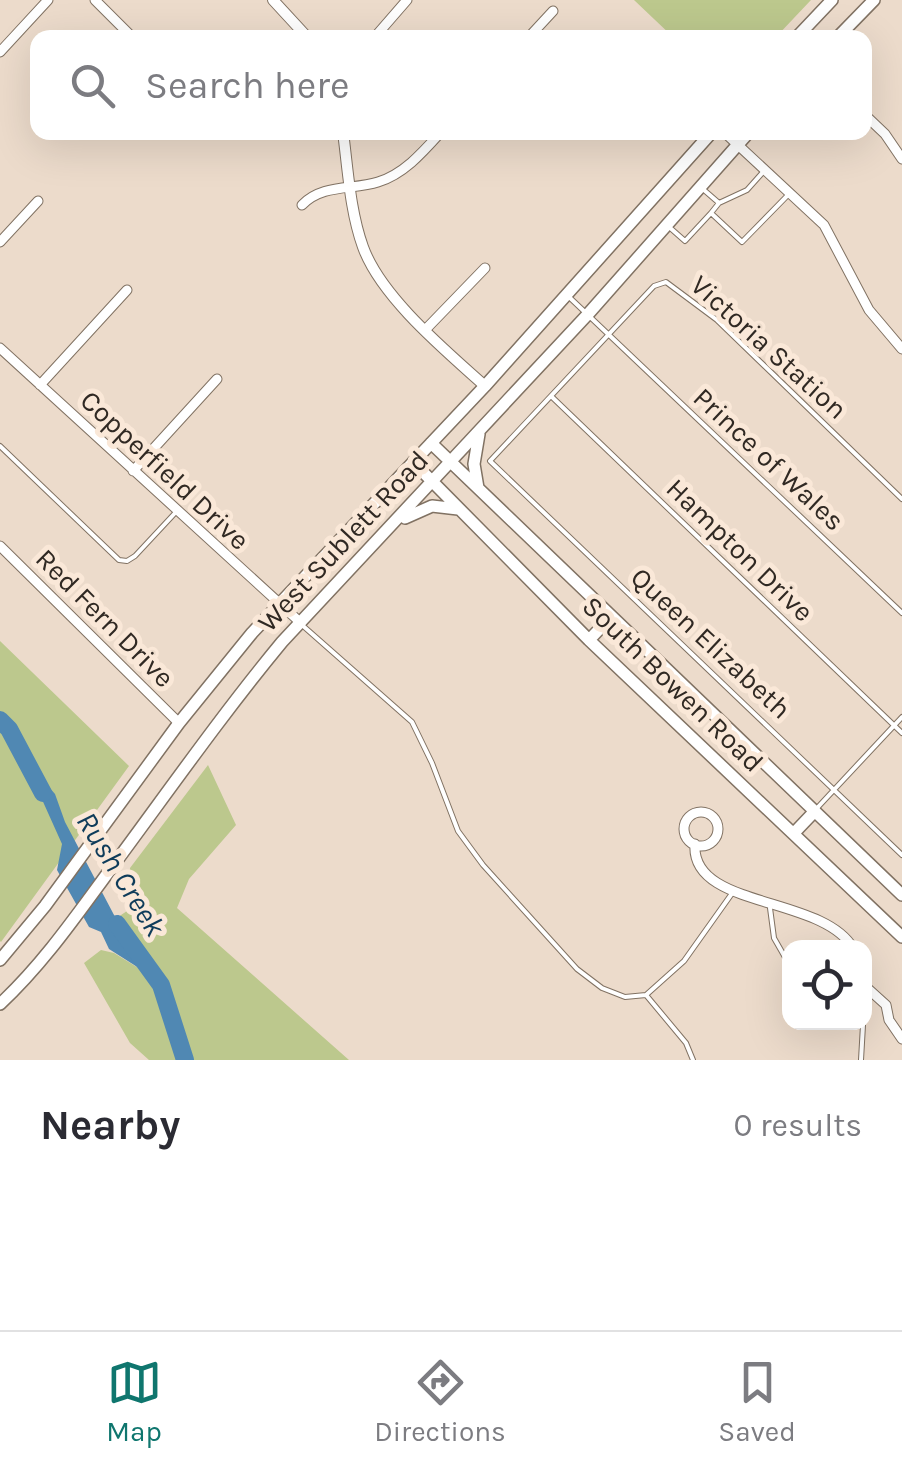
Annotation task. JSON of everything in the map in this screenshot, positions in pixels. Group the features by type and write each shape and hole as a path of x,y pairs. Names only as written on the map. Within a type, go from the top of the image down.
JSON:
{"main road":[{"path":"804,30 832,0"},
{"path":"845,30 874,0"},
{"name":"West Sublett Road","path":"0,960 45,906 178,723 278,604 485,386 705,140"},
{"name":"West Sublett Road","path":"0,1004 62,936 241,691 588,314 742,140"},
{"path":"478,488 474,449 480,429"},
{"name":"South Bowen Road","path":"431,443 902,895"},
{"name":"South Bowen Road","path":"413,462 589,640 902,938"},
{"path":"389,528 416,510 432,506 460,509"},
{"path":"589,640 610,618"},
{"path":"794,832 815,811"}],"street":[{"path":"0,52 48,0"},
{"path":"96,0 125,30"},
{"path":"273,0 301,30"},
{"path":"381,30 407,0"},
{"path":"535,30 553,11"},
{"path":"872,122 902,160"},
{"path":"344,140 356,221 369,261 386,287 485,386"},
{"path":"302,204 320,192 379,182 396,174 432,140"},
{"path":"733,140 824,226 869,310 902,349"},
{"path":"0,242 38,200"},
{"path":"426,329 485,268"},
{"path":"40,385 127,290"},
{"name":"Copperfield Drive","path":"0,348 301,623"},
{"path":"133,471 217,379"},
{"name":"Red Fern Drive","path":"0,546 178,723"},
{"path":"695,844 698,865 718,884 830,923 846,940"},
{"path":"872,992 886,1005 889,1020 902,1039"}],"lane":[{"path":"668,225 685,241 720,203 747,190 766,170"},
{"path":"701,187 720,203"},
{"path":"711,213 742,242 791,192"},
{"name":"Victoria Station","path":"490,461 654,286 666,282 717,320 902,499"},
{"name":"Prince of Wales","path":"566,295 902,613"},
{"name":"Hampton Drive","path":"551,396 902,733"},
{"path":"0,446 119,560 135,556 176,512"},
{"name":"Queen Elizabeth","path":"490,461 902,856"},
{"path":"301,623 412,722 458,831 577,968 602,988 624,997 646,995 684,960 732,892"},
{"path":"815,811 902,717"},
{"path":"770,903 774,938 782,952"},
{"path":"646,995 686,1043 692,1060"},
{"path":"861,1060 863,1030"}],"green space":[{"path":"634,0 811,0 783,30 666,30"},
{"path":"0,641 129,766 1,942 0,941"},
{"path":"208,765 236,825 189,879 177,908 349,1060 149,1060 130,1043 84,963 101,950 114,953 153,977 159,973 147,958 133,951 118,917 127,911 130,868"}],"water":[{"path":"36,772 55,794 65,822 133,951 147,958 159,973 153,977 109,949 101,932 89,927 57,870 62,844 31,775"}],"waterway":[{"name":"Rush Creek","path":"0,720 9,729 43,793"},
{"name":"Rush Creek","path":"117,924 161,985 185,1060"}]}
